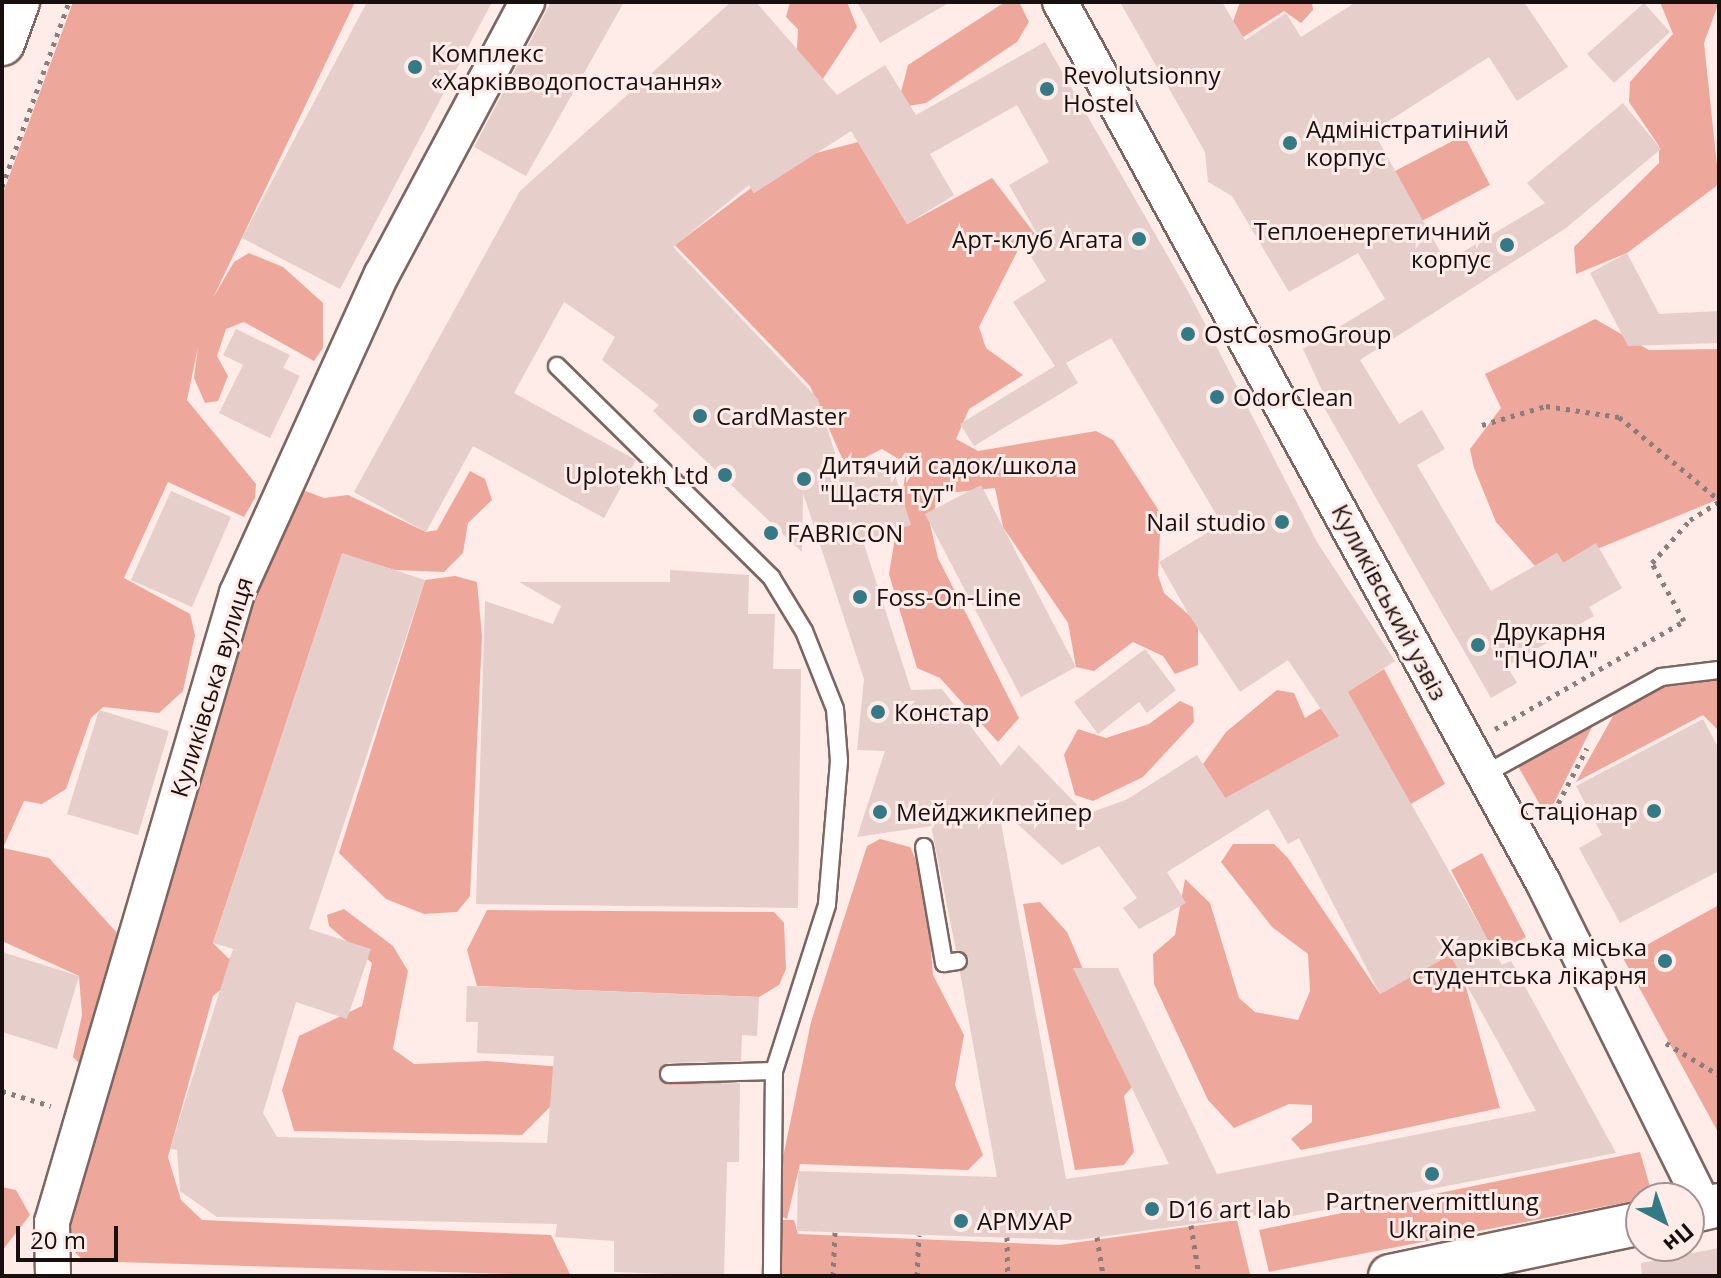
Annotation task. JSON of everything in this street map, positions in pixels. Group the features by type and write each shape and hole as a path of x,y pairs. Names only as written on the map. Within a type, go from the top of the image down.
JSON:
{"main road":[{"path":"2,43 17,2"}],"street":[{"name":"Куликівська вулиця","path":"53,1276 52,1222 237,593 382,274 527,2"},
{"name":"Куликівський узвіз","path":"1060,2 1589,968 1691,1182"},
{"path":"1395,1276 1625,1226"}],"lane":[{"path":"557,366 771,577 804,631 835,709 839,761 827,905 774,1071 772,1276"},
{"path":"1475,760 1610,705 1661,677 1719,670"},
{"path":"924,847 944,963 958,961"},
{"path":"669,1074 774,1071"}],"path":[{"path":"2,187 69,2"},
{"path":"1475,760 1684,621 1652,563 1690,520 1719,501 1619,417 1546,406 1482,425"},
{"path":"1547,825 1610,705"},
{"path":"1666,1043 1719,1075"},
{"path":"2,1091 67,1110"},
{"path":"1191,1225 1199,1276"},
{"path":"833,1276 835,1232"},
{"path":"917,1276 919,1235"},
{"path":"1007,1237 1008,1276"},
{"path":"1097,1237 1103,1276"}],"shaded area":[{"path":"73,2 355,2 213,298 234,262 249,253 283,267 323,303 323,348 314,361 244,322 226,329 217,356 228,376 218,401 205,403 194,378 198,347 187,400 256,484 255,498 244,517 168,482 124,578 190,614 195,635 183,691 159,713 103,707 91,718 66,789 42,804 24,801 3,848 49,858 118,934 122,960 86,1070 73,1057 82,1015 79,976 2,941 2,196"},
{"path":"790,2 847,2 857,27 811,97 796,69 798,29 786,17"},
{"path":"1005,2 1019,2 1029,22 1017,42 926,103 908,106 901,92 908,65"},
{"path":"1240,2 1312,2 1313,10 1301,23 1284,11 1240,39 1231,27"},
{"path":"1660,2 1719,2 1704,43 1719,184 1627,253 1576,274 1574,247 1659,163 1659,146 1629,102 1630,82 1673,34"},
{"path":"1464,135 1490,185 1422,221 1395,171"},
{"path":"858,142 907,224 992,178 1035,234 1019,248 979,327 986,348 1023,375 969,409 956,439 978,451 1096,431 1113,440 1161,514 1158,575 1164,593 1198,623 1198,665 1175,674 1163,656 1133,642 1094,671 1076,667 1068,623 1003,527 995,488 939,494 930,524 938,558 1019,718 998,742 940,678 917,668 889,574 907,464 882,449 846,467 810,386 675,245 751,188 754,193 816,153"},
{"path":"1595,319 1649,350 1719,349 1719,499 1563,563 1557,553 1535,566 1496,522 1474,468 1470,449 1501,408 1485,374"},
{"path":"470,471 485,479 492,500 468,523 463,553 444,572 395,570 342,554 213,943 228,958 253,964 213,996 168,1157 181,1200 202,1220 551,1235 571,1276 84,1261 59,1237 252,603 303,490 324,498 348,495 426,532 437,530"},
{"path":"455,576 477,582 482,636 470,896 457,912 424,914 386,899 339,853 425,580"},
{"path":"1384,669 1445,784 1411,804 1229,804 1203,764 1226,732 1277,690 1294,693 1305,718"},
{"path":"1687,675 1719,676 1719,731 1703,715 1576,782 1617,709"},
{"path":"1180,701 1193,707 1194,722 1143,777 1093,801 1075,795 1064,755 1078,729 1106,738 1149,724"},
{"path":"1598,715 1547,817 1515,761"},
{"path":"880,839 910,847 925,879 933,975 964,1035 955,1085 983,1155 968,1170 800,1164 787,1219 780,1216 780,1172 811,1022 867,846"},
{"path":"1233,844 1274,844 1288,858 1380,994 1485,935 1451,870 1482,853 1526,937 1463,977 1500,1108 1301,1150 1291,1139 1312,1122 1312,1105 1289,1104 1234,1128 1208,1100 1154,984 1153,954 1175,935 1185,879 1210,903 1239,998 1255,1012 1298,1020 1310,991 1308,954 1272,927 1221,862"},
{"path":"1040,902 1067,932 1102,1013 1142,1076 1124,1096 1134,1152 1124,1165 1075,1170 1023,904"},
{"path":"1719,905 1719,1134 1623,958"},
{"path":"344,909 393,946 408,971 393,1049 414,1064 487,1061 718,1079 723,1086 558,1099 522,1135 294,1131 282,1090 299,1036 362,1006 372,963 329,926 327,915"},
{"path":"487,910 774,912 784,923 786,969 779,985 759,997 477,986 467,950"},
{"path":"1640,1152 1649,1182 1625,1182 1625,1202 1269,1272 1259,1230"},
{"path":"2,1187 16,1190 30,1215 2,1251"},
{"path":"773,1220 794,1220 798,1234 1059,1245 1237,1220 1250,1274 776,1276"}],"building":[{"path":"367,2 492,2 340,289 242,238"},
{"path":"551,2 624,2 526,176 474,147"},
{"path":"731,2 756,2 837,95 885,65 916,115 1045,42 1189,293 1317,542 1395,661 1348,692 1502,965 1511,961 1616,1153 1268,1221 1266,1214 1077,1240 797,1231 798,1171 997,1177 960,972 969,959 956,950 931,826 857,837 885,751 857,750 864,679 803,493 802,552 653,411 659,405 602,360 615,337 564,302 514,393 636,460 604,518 473,446 426,532 354,492 520,191","holes":["1017,105 1049,162 1009,185 1044,246 1030,255 1046,281 1013,302 1055,366 960,424 974,446 1078,383 1066,363 1111,338 1222,524 1159,562 1189,615 1240,692 1288,660 1339,736 1225,798 1197,755 1126,800 1086,814 1019,745 1001,766 942,689 911,690 863,541 911,525 890,459 842,475 818,399 673,247 749,185 754,193 851,131 907,224 954,195 930,154","998,806 1062,865 1099,846 1137,898 1123,908 1139,929 1186,903 1167,872 1268,809 1288,844 1299,838 1380,994 1450,955 1536,1111 1217,1174 1118,968 1073,968 1169,1164 1066,1179"]},
{"path":"857,2 950,2 880,43"},
{"path":"1120,2 1222,2 1245,40 1286,13 1301,37 1356,2 1524,2 1568,67 1517,101 1489,57 1373,131 1446,262 1545,203 1527,183 1623,103 1661,149 1566,228 1360,360 1399,424 1422,410 1445,449 1417,465 1491,591 1557,553 1563,563 1596,543 1622,588 1589,607 1594,616 1507,666 1517,683 1491,698 1322,404 1327,401 1303,349 1385,299 1358,253 1289,292 1232,196 1208,182 1205,152"},
{"path":"1644,3 1670,32 1614,83 1587,54"},
{"path":"1627,253 1659,314 1719,311 1719,343 1628,346 1590,273"},
{"path":"236,329 290,355 283,368 300,376 270,438 219,413 243,365 223,355"},
{"path":"981,485 1076,667 1021,697 925,514"},
{"path":"171,491 231,517 192,607 131,580"},
{"path":"342,553 425,580 309,929 371,949 347,1019 296,1002 263,1113 277,1137 547,1143 554,1056 477,1053 478,1022 466,1022 467,986 759,997 757,1036 742,1035 741,1061 669,1063 658,1074 669,1085 740,1083 739,1162 727,1162 724,1276 614,1272 614,1241 555,1237 557,1224 217,1217 180,1191 177,1150 170,1149 233,949 213,943"},
{"path":"670,570 749,575 748,614 775,614 773,669 801,669 798,908 476,904 485,601 553,624 561,606 519,582 670,582"},
{"path":"1145,649 1176,690 1147,713 1139,702 1098,734 1074,702"},
{"path":"99,710 169,731 138,835 67,814"},
{"name":"Стаціонар","path":"1703,719 1719,749 1719,871 1620,923 1579,848 1602,835 1576,786"},
{"path":"2,952 79,976 57,1049 2,1032"},
{"path":"1719,1248 1719,1276 1642,1276 1641,1263 1705,1262 1705,1251"}],"place":[{"name":"Комплекс «Харківводопостачання»","path":"415,67"},
{"name":"Revolutsionny Hostel","path":"1047,89"},
{"name":"Адміністратиіний корпус","path":"1290,143"},
{"name":"Арт-клуб Агата","path":"1139,239"},
{"name":"Теплоенергетичний корпус","path":"1507,245"},
{"name":"OstCosmoGroup","path":"1188,334"},
{"name":"OdorClean","path":"1217,397"},
{"name":"CardMaster","path":"700,416"},
{"name":"Uplotekh Ltd","path":"725,475"},
{"name":"Дитячий садок/школа \"Щастя тут\"","path":"804,479"},
{"name":"Nail studio","path":"1282,522"},
{"name":"FABRICON","path":"771,533"},
{"name":"Foss-On-Line","path":"860,597"},
{"name":"Друкарня \"ПЧОЛА\"","path":"1478,645"},
{"name":"Констар","path":"878,712"},
{"name":"Стаціонар","path":"1654,811"},
{"name":"Мейджикпейпер","path":"880,812"},
{"name":"Харківська міська студентська лікарня","path":"1665,961"},
{"name":"Partnervermittlung Ukraine","path":"1432,1174"},
{"name":"D16 art lab","path":"1152,1209"},
{"name":"АРМУАР","path":"961,1221"}]}
